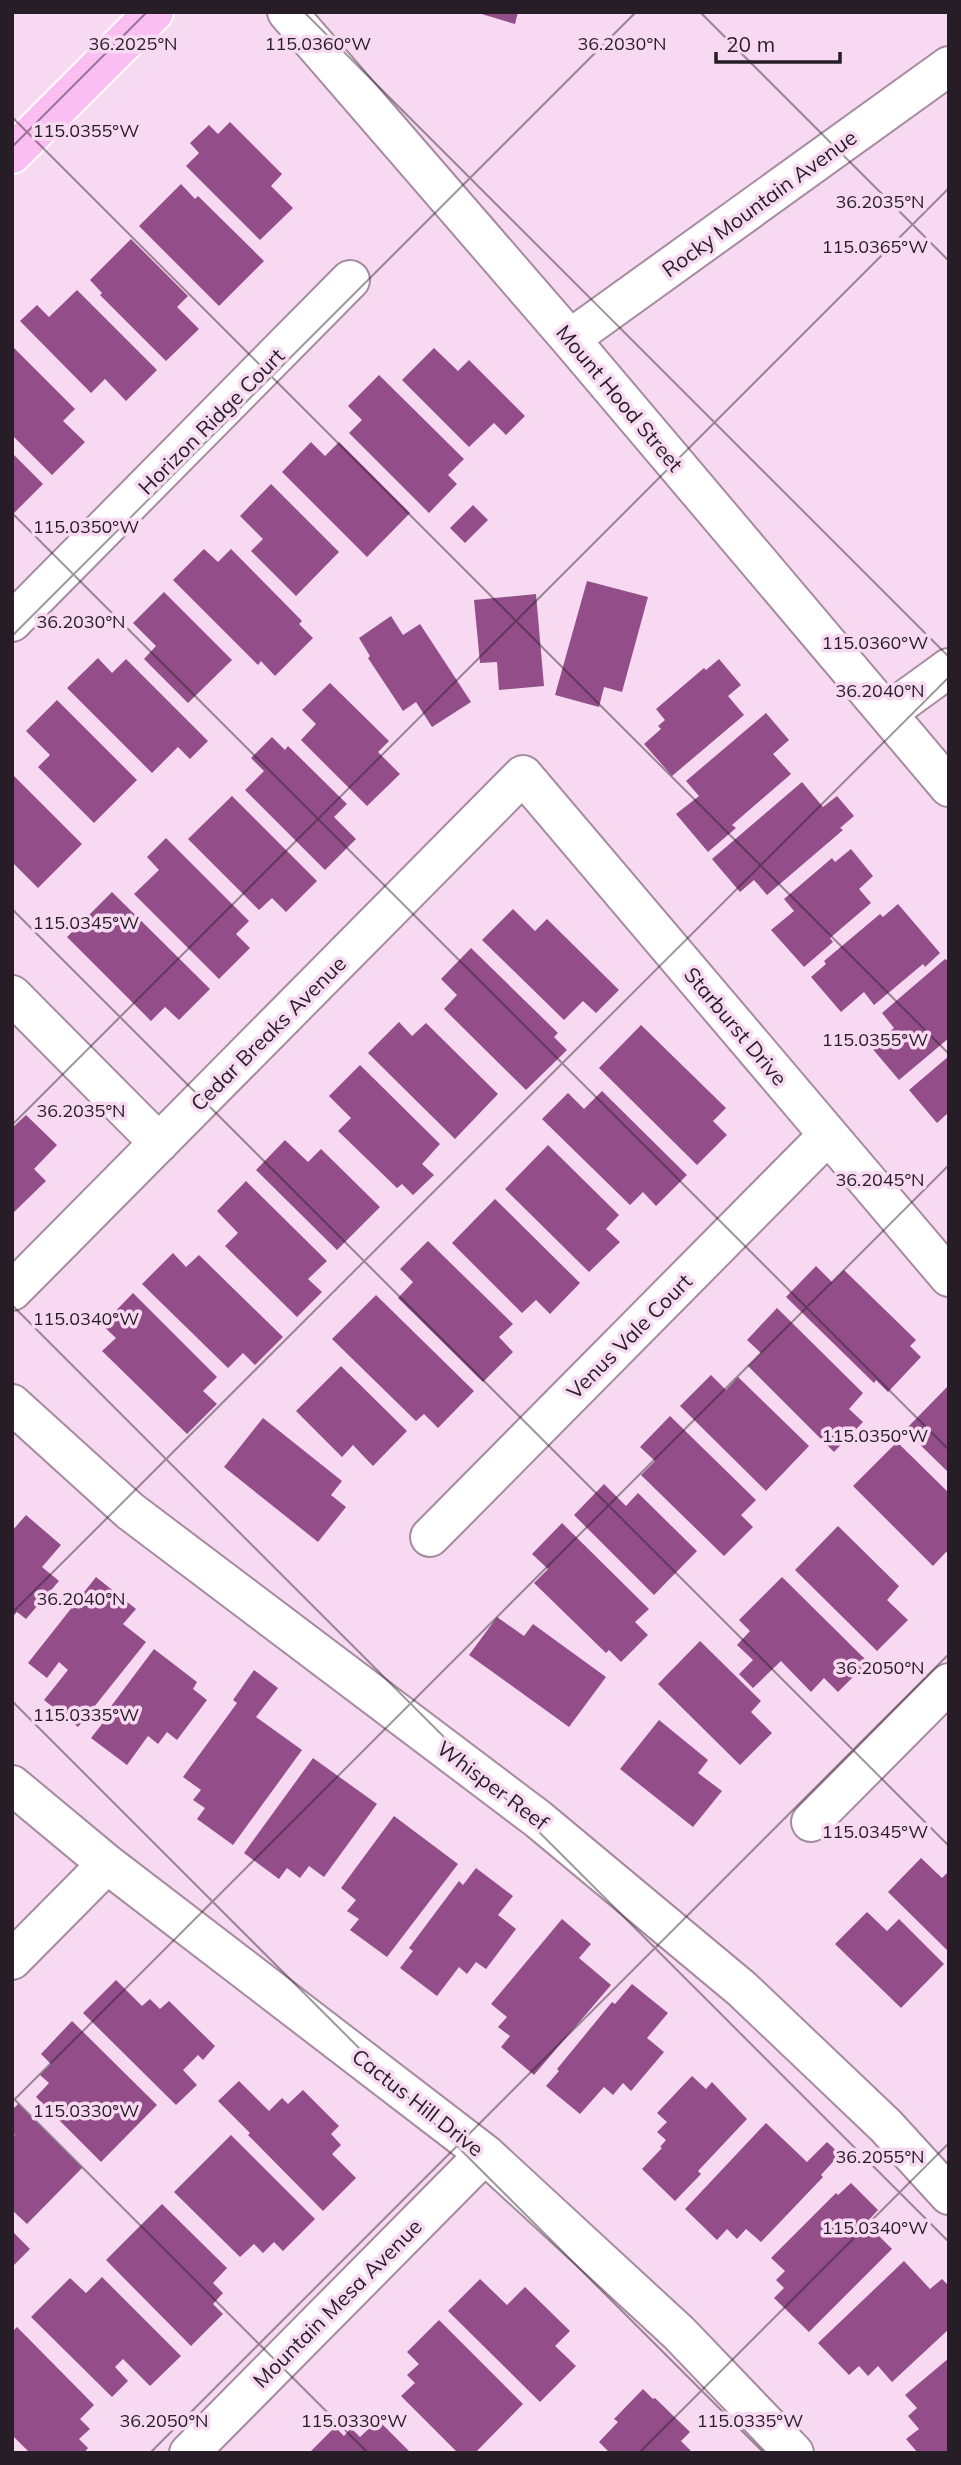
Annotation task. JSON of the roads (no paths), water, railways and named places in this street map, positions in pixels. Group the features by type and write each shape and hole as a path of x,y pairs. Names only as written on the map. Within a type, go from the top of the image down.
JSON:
{"main road":[{"path":"12,154 154,12"}],"street":[{"name":"Mount Hood Street","path":"287,12 570,339 949,787"},
{"name":"Rocky Mountain Avenue","path":"570,339 949,66"},
{"name":"Horizon Ridge Court","path":"12,622 350,280"},
{"path":"887,713 949,668"},
{"name":"Starburst Drive","path":"523,775 949,1277"},
{"name":"Cedar Breaks Avenue","path":"12,1291 523,775"},
{"path":"12,995 159,1143"},
{"name":"Venus Vale Court","path":"430,1537 828,1135"},
{"name":"Whisper Reef","path":"12,1404 130,1511 538,1819 741,1989 886,2126 949,2195"},
{"path":"811,1822 949,1683"},
{"name":"Cactus Hill Drive","path":"12,1786 107,1864 485,2154 680,2333 794,2453"},
{"path":"12,1960 107,1864"},
{"name":"Mountain Mesa Avenue","path":"190,2453 485,2154"}]}
